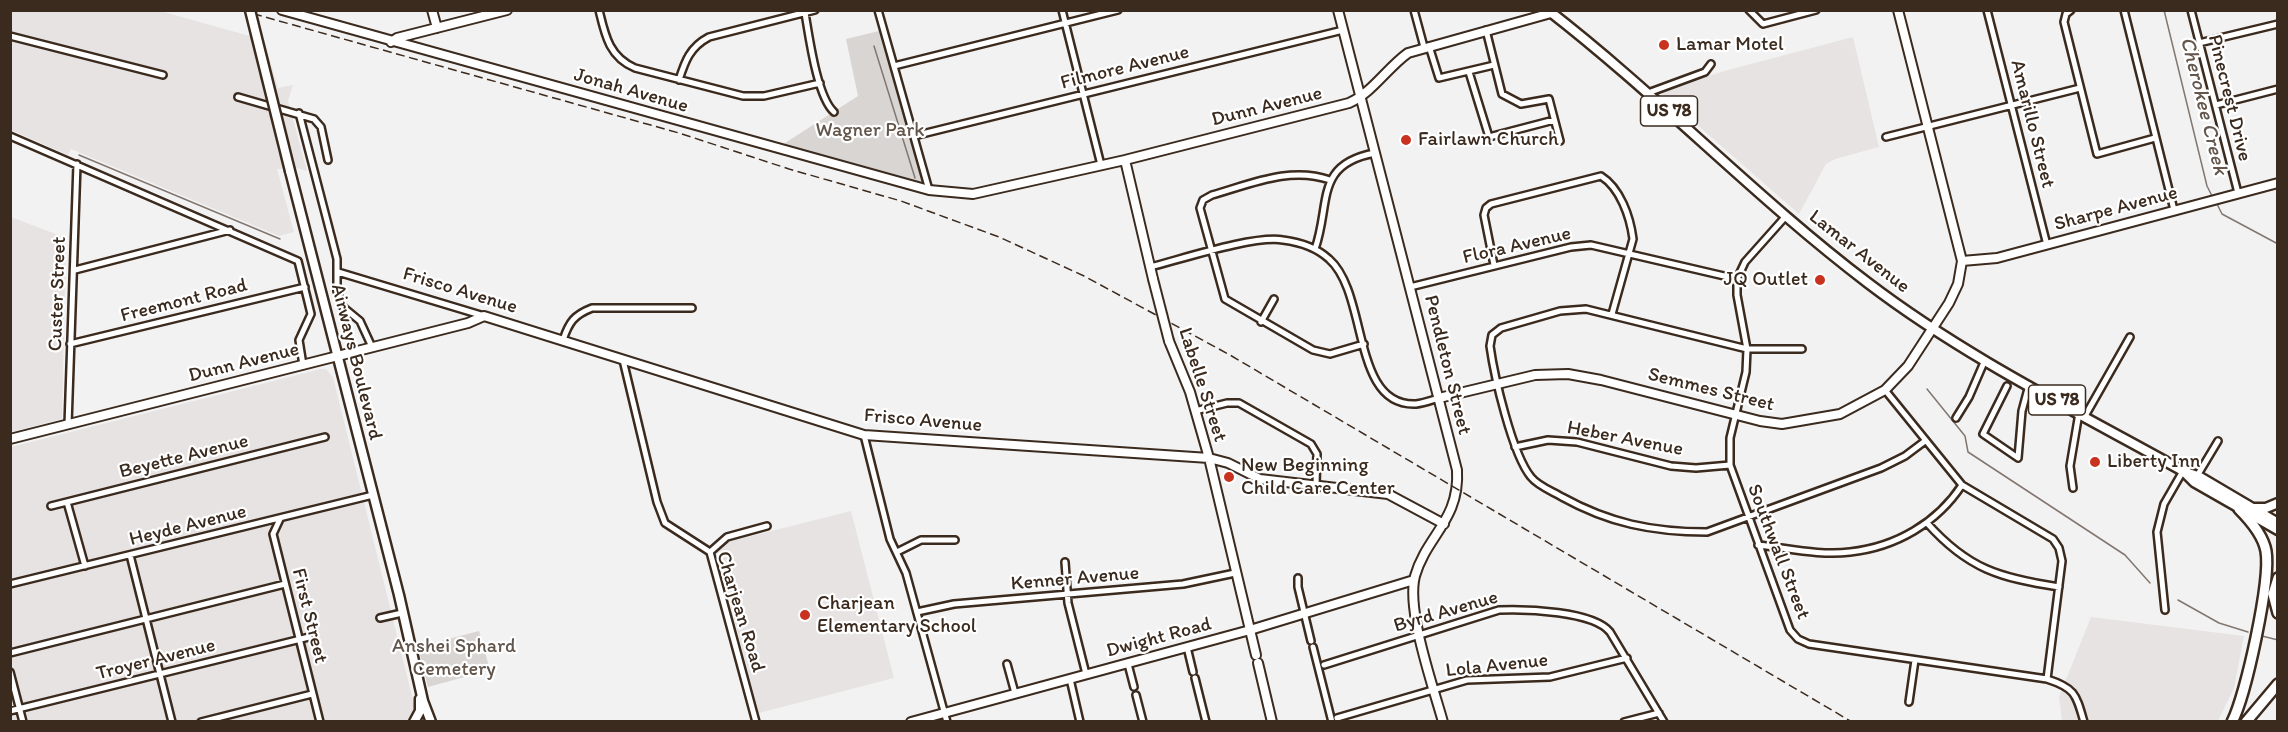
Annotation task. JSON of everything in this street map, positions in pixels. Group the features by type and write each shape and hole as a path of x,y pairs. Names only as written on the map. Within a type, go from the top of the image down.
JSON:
{"highway":[{"path":"2232,722 2248,675 2267,565 2261,537 2239,509"},
{"path":"2277,578 2273,594 2277,613"},
{"path":"2246,722 2277,684"},
{"path":"2246,722 2277,689"}],"main road":[{"name":"Airways Boulevard","path":"250,10 373,495 419,687 431,722"},
{"name":"Lamar Avenue","path":"1549,12 1648,93 1787,216 1870,285 1932,328 1985,360 2183,471 2198,476 2251,507 2276,525"},
{"name":"Lamar Avenue","path":"2183,471 2194,482 2239,509 2276,525"},
{"path":"2251,507 2266,508 2277,502"},
{"path":"414,722 420,711 419,687"}],"street":[{"name":"Jonah Avenue","path":"282,10 929,190 973,194"},
{"path":"432,10 436,28"},
{"path":"391,42 397,38 507,10"},
{"path":"599,10 608,44 620,60 635,68 750,97 820,83"},
{"path":"679,80 688,55 703,40 715,34 815,10"},
{"path":"878,10 929,190"},
{"path":"1062,10 1101,165"},
{"path":"894,66 1118,10"},
{"name":"Pendleton Street","path":"1338,10 1439,398 1458,484 1454,505 1419,564 1414,580 1415,611 1443,722"},
{"path":"1414,10 1439,78 1494,65"},
{"path":"1749,10 1763,24 1816,10"},
{"name":"Semmes Street","path":"1439,398 1498,382 1535,375 1568,374 1782,424 1814,421 1840,414 1885,390 1908,366 1957,287 1962,261 1898,10"},
{"name":"Amarillo Street","path":"1987,10 2047,245"},
{"path":"2071,10 2066,14 2064,22 2097,153 2155,138"},
{"path":"2124,10 2174,210"},
{"name":"Pinecrest Drive","path":"2192,10 2238,193"},
{"path":"1360,98 1393,64 1408,53 1549,12"},
{"path":"805,13 820,83 827,105 834,112"},
{"path":"2199,43 2277,24"},
{"name":"Filmore Avenue","path":"914,136 1343,30"},
{"path":"1486,30 1502,94 1507,99 1526,104 1549,99 1560,141"},
{"path":"10,36 163,75"},
{"path":"1648,93 1705,72 1712,64"},
{"path":"1469,72 1489,137 1554,120"},
{"path":"1886,136 1928,128 2080,88"},
{"path":"2216,105 2277,89"},
{"path":"238,97 299,113 319,123 328,160"},
{"name":"Dunn Avenue","path":"973,194 1125,160 1360,98"},
{"name":"Airways Boulevard","path":"299,113 337,259 336,280 343,307 360,321 372,347"},
{"path":"10,136 230,230"},
{"path":"1315,249 1322,230 1324,198 1330,180 1337,169 1349,161 1375,153"},
{"name":"Labelle Street","path":"1125,160 1169,341 1195,411 1209,458 1272,722"},
{"name":"Custer Street","path":"69,425 77,164"},
{"path":"1330,180 1312,174 1296,173 1212,195 1203,200 1200,208 1225,299 1261,322 1313,350 1330,354 1364,344"},
{"path":"1494,265 1484,216 1485,208 1491,204 1600,176 1611,183 1632,226 1633,239 1612,314"},
{"name":"Sharpe Avenue","path":"1962,261 1997,258 2277,183"},
{"path":"1737,279 1745,262 1787,216"},
{"path":"75,270 230,230"},
{"name":"Airways Boulevard","path":"230,230 297,261 311,314 298,340 303,365"},
{"path":"1150,267 1261,239 1282,239 1315,249 1330,259 1352,295 1370,372 1380,391 1396,400 1416,404 1439,398"},
{"name":"Flora Avenue","path":"1410,287 1571,247 1591,245 1737,279"},
{"name":"Frisco Avenue","path":"338,272 623,358 864,435 1209,458 1228,463 1260,479 1388,494 1444,524"},
{"name":"Southwall Street","path":"1737,279 1737,295 1747,349 1746,372 1730,438 1730,465 1790,630 1798,639 1809,644 2047,679 2068,686 2077,697 2084,722"},
{"name":"Freemont Road","path":"70,344 305,287"},
{"path":"1261,322 1274,299"},
{"path":"563,340 569,321 579,313 592,308 692,308"},
{"path":"1802,349 1747,349 1586,309 1569,309 1501,328 1492,335 1490,346 1515,447 1531,478 1590,512 1616,522 1684,532 1707,532 1748,519 1881,468 1905,456 1925,441"},
{"name":"Dunn Avenue","path":"10,439 468,323 484,316"},
{"path":"2073,488 2070,466 2082,415 2130,337"},
{"name":"Charjean Road","path":"623,358 657,502 665,523 710,552 756,722"},
{"path":"1956,418 1969,397 1985,360"},
{"path":"2007,386 1983,434 2018,458 2022,411 2029,385"},
{"path":"1885,390 1962,485 2053,539 2059,548 2062,561 2047,679"},
{"path":"1195,411 1227,403 1239,403 1311,444 1317,454 1316,484"},
{"path":"864,435 890,539 906,573 947,722"},
{"name":"Beyette Avenue","path":"51,506 325,437"},
{"name":"Heber Avenue","path":"1515,447 1548,440 1576,442 1671,466 1696,468 1730,465"},
{"path":"2198,476 2218,441"},
{"path":"2165,610 2157,532 2164,504 2183,471"},
{"path":"1758,545 1850,553 1903,537 1927,523 1950,503 1962,485"},
{"name":"Heyde Avenue","path":"10,584 373,495"},
{"path":"67,501 85,566"},
{"name":"First Street","path":"280,519 273,534 320,722"},
{"path":"1927,523 1948,546 1981,567 2002,577 2059,587"},
{"path":"710,552 727,537 767,526"},
{"path":"897,552 921,540 955,540"},
{"path":"130,555 172,722"},
{"path":"1065,562 1067,594 1086,674"},
{"name":"Kenner Avenue","path":"917,612 954,604 1183,584 1235,573"},
{"path":"1298,578 1298,587 1312,644 1335,720"},
{"name":"Dwight Road","path":"910,722 1250,630 1414,580"},
{"path":"10,653 285,584"},
{"name":"Byrd Avenue","path":"1324,665 1499,610 1515,609 1587,619 1602,624 1627,658"},
{"path":"380,618 402,613"},
{"name":"Troyer Avenue","path":"10,711 309,637"},
{"path":"1187,647 1206,722"},
{"path":"1627,658 1664,722"},
{"name":"Lola Avenue","path":"1335,720 1434,688 1490,678 1550,677 1627,658"},
{"path":"1909,702 1915,660"},
{"path":"1007,664 1015,693"},
{"path":"1128,664 1134,687"},
{"path":"10,672 23,722"},
{"path":"1070,679 1080,722"},
{"path":"201,722 312,694"},
{"path":"1136,695 1143,722"},
{"path":"1624,722 1659,713"}],"shaded area":[{"path":"10,11 160,11 264,40 278,88 293,85 288,101 307,171 297,168 277,169 294,232 279,236 71,149 68,155 11,130"},
{"path":"1853,37 1879,147 1835,159 1826,164 1799,214 1662,94 1666,89 1728,70"},
{"path":"11,217 66,238 62,419 11,432"},
{"path":"326,369 333,377 414,704 422,721 11,722 11,447"},
{"name":"Charjean Elementary School","path":"851,511 894,678 759,713 716,552 724,543"},
{"path":"2091,617 2244,636 2234,688 2218,721 2062,721 2059,697"}],"green space":[{"name":"Wagner Park","path":"879,31 923,180 920,182 782,145 858,96 846,39"},
{"name":"Anshei Sphard Cemetery","path":"479,631 490,670 428,687 418,647"}],"waterway":[{"name":"Cherokee Creek","path":"2164,10 2207,186 2213,198"},
{"path":"874,46 915,178"},
{"path":"79,155 280,239"},
{"name":"Cherokee Creek","path":"2216,202 2222,214 2278,244"},
{"path":"1927,389 1965,436 1968,452 2125,555 2150,583"},
{"path":"2178,600 2219,623 2248,632"},
{"path":"2262,636 2278,640"}],"railway":[{"path":"240,10 679,133 789,169 901,201 999,237 1084,276 1230,355 1852,722"}],"place":[{"name":"Lamar Motel","path":"1664,45"},
{"name":"Fairlawn Church","path":"1406,140"},
{"name":"JQ Outlet","path":"1820,280"},
{"name":"Liberty Inn","path":"2095,462"},
{"name":"New Beginning Child Care Center","path":"1229,477"},
{"name":"Charjean Elementary School","path":"805,615"}]}
